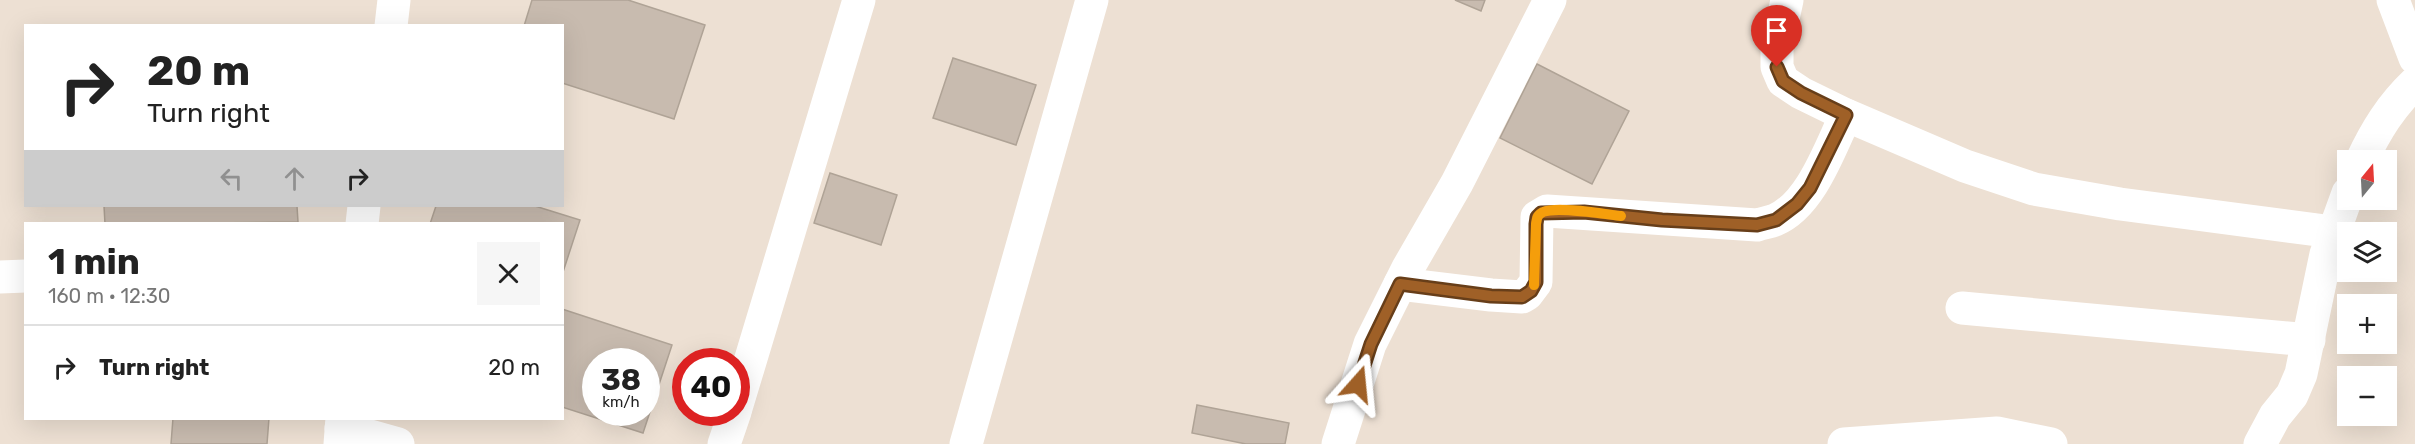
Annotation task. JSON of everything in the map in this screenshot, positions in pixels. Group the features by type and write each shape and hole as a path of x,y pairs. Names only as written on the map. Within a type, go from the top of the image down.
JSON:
{"street":[{"path":"391,24 394,0"},
{"path":"750,362 859,0"},
{"path":"966,444 1092,0"},
{"path":"1338,444 1371,344 1400,284 1457,183 1550,0"},
{"path":"1787,0 1776,47 1777,67 1783,81 1801,93 1846,115 1965,166 2034,189 2120,204 2333,232"},
{"path":"2394,0 2415,58"},
{"path":"2367,150 2386,115 2415,83"},
{"path":"1400,284 1491,296 1522,297 1536,282 1537,217 1547,211 1757,225 1776,220 1797,204 1810,188 1846,115"},
{"path":"362,222 364,207"},
{"path":"2260,444 2275,416 2297,385 2309,340 2322,272 2341,210"},
{"path":"0,277 24,276"},
{"path":"1962,308 2309,340"},
{"path":"724,444 730,426"},
{"path":"341,430 398,444"},
{"path":"1844,444 1996,433 2051,444"}],"building":[{"path":"532,0 628,0 705,25 674,119 564,84 564,24 525,24"},
{"path":"1455,0 1485,0 1481,11"},
{"path":"953,58 1036,85 1016,145 933,118"},
{"path":"1537,64 1629,111 1592,184 1500,138"},
{"path":"830,173 897,195 881,245 814,223"},
{"path":"104,207 297,207 298,222 105,222"},
{"path":"436,207 538,207 580,220 564,269 564,222 431,222"},
{"path":"564,310 672,345 660,381 660,348 582,348 582,413 564,408"},
{"path":"1197,405 1289,423 1285,444 1246,444 1192,433"},
{"path":"173,420 269,420 267,444 171,444"},
{"path":"621,426 645,426 643,433"}],"slow traffic":[{"path":"1534,285 1536,282 1536,224 1537,217 1541,213 1560,211 1621,216"}],"route":[{"path":"1358,384 1371,344 1400,284 1491,296 1522,297 1531,291 1536,282 1536,224 1537,217 1541,213 1547,211 1584,212 1662,220 1757,225 1776,220 1797,204 1810,188 1846,115 1801,93 1783,81 1777,67"}]}
